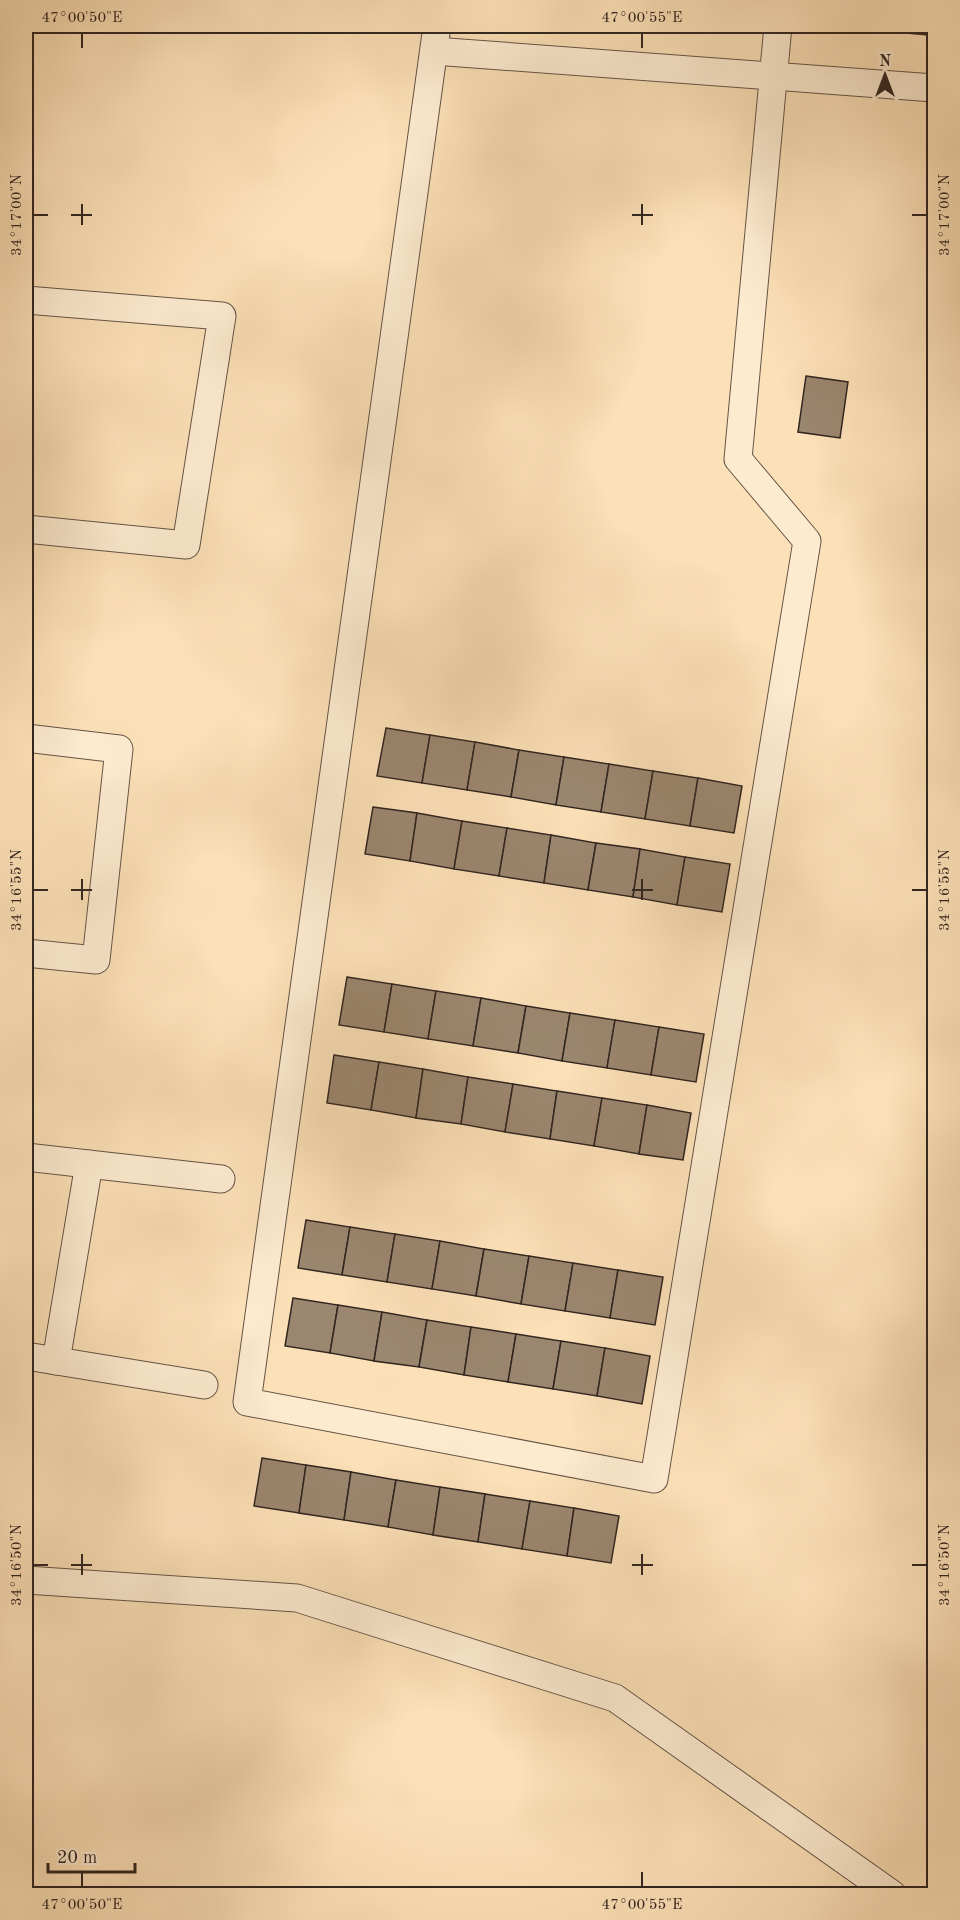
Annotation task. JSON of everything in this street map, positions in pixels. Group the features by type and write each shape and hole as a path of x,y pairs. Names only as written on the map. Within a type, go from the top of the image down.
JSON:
{"street":[{"path":"778,26 772,77 738,459 807,541 654,1479 247,1402 436,38 772,77 934,88"},
{"path":"26,300 222,316 186,545 26,529"},
{"path":"26,738 118,749 96,960 26,952"},
{"path":"26,1157 221,1179"},
{"path":"56,1361 89,1164"},
{"path":"26,1356 204,1385"},
{"path":"26,1580 297,1598 615,1698 892,1894"}],"building":[{"path":"839,26 884,26 883,31"},
{"path":"884,26 929,26 928,35 883,31"},
{"path":"806,376 848,382 840,438 798,432"},
{"path":"386,728 430,735 422,783 377,776"},
{"path":"430,735 475,742 467,790 422,783"},
{"path":"475,742 519,750 511,797 467,790"},
{"path":"519,750 564,757 556,805 511,797"},
{"path":"564,757 609,764 601,812 556,805"},
{"path":"609,764 653,771 645,819 601,812"},
{"path":"653,771 698,778 690,826 645,819"},
{"path":"698,778 742,786 734,833 690,826"},
{"path":"373,807 417,813 410,861 365,854"},
{"path":"417,813 462,821 454,869 410,861"},
{"path":"462,821 507,828 499,876 454,869"},
{"path":"507,828 551,835 544,883 499,876"},
{"path":"551,835 596,843 588,890 544,883"},
{"path":"596,843 640,849 633,897 588,890"},
{"path":"640,849 685,857 677,905 633,897"},
{"path":"685,857 730,864 722,912 677,905"},
{"path":"347,977 392,984 384,1032 339,1025"},
{"path":"392,984 436,991 428,1039 384,1032"},
{"path":"436,991 481,998 473,1046 428,1039"},
{"path":"481,998 526,1006 518,1053 473,1046"},
{"path":"526,1006 570,1013 562,1061 518,1053"},
{"path":"570,1013 615,1020 607,1068 562,1061"},
{"path":"615,1020 659,1027 651,1075 607,1068"},
{"path":"659,1027 704,1034 696,1082 651,1075"},
{"path":"334,1055 379,1062 371,1110 327,1103"},
{"path":"379,1062 423,1069 416,1118 371,1110"},
{"path":"423,1069 468,1077 461,1124 416,1118"},
{"path":"468,1077 513,1084 505,1132 461,1124"},
{"path":"513,1084 557,1091 550,1139 505,1132"},
{"path":"557,1091 602,1098 594,1146 550,1139"},
{"path":"602,1098 647,1105 639,1154 594,1146"},
{"path":"647,1105 691,1113 683,1160 639,1154"},
{"path":"306,1220 350,1227 342,1275 298,1268"},
{"path":"350,1227 395,1234 387,1282 342,1275"},
{"path":"395,1234 440,1241 432,1289 387,1282"},
{"path":"440,1241 484,1249 476,1296 432,1289"},
{"path":"484,1249 529,1256 521,1304 476,1296"},
{"path":"529,1256 573,1263 565,1311 521,1304"},
{"path":"573,1263 618,1270 610,1318 565,1311"},
{"path":"618,1270 663,1277 655,1325 610,1318"},
{"path":"293,1298 338,1305 330,1353 285,1346"},
{"path":"338,1305 382,1312 374,1361 330,1353"},
{"path":"382,1312 427,1320 419,1367 374,1361"},
{"path":"427,1320 471,1327 464,1375 419,1367"},
{"path":"471,1327 516,1334 508,1382 464,1375"},
{"path":"516,1334 561,1341 553,1389 508,1382"},
{"path":"561,1341 605,1348 597,1396 553,1389"},
{"path":"605,1348 650,1356 642,1404 597,1396"},
{"path":"262,1458 306,1465 299,1513 254,1506"},
{"path":"306,1465 351,1472 344,1520 299,1513"},
{"path":"351,1472 396,1480 388,1527 344,1520"},
{"path":"396,1480 440,1487 433,1535 388,1527"},
{"path":"440,1487 485,1494 478,1542 433,1535"},
{"path":"485,1494 530,1501 522,1549 478,1542"},
{"path":"530,1501 574,1508 567,1556 522,1549"},
{"path":"574,1508 619,1516 611,1563 567,1556"}]}
